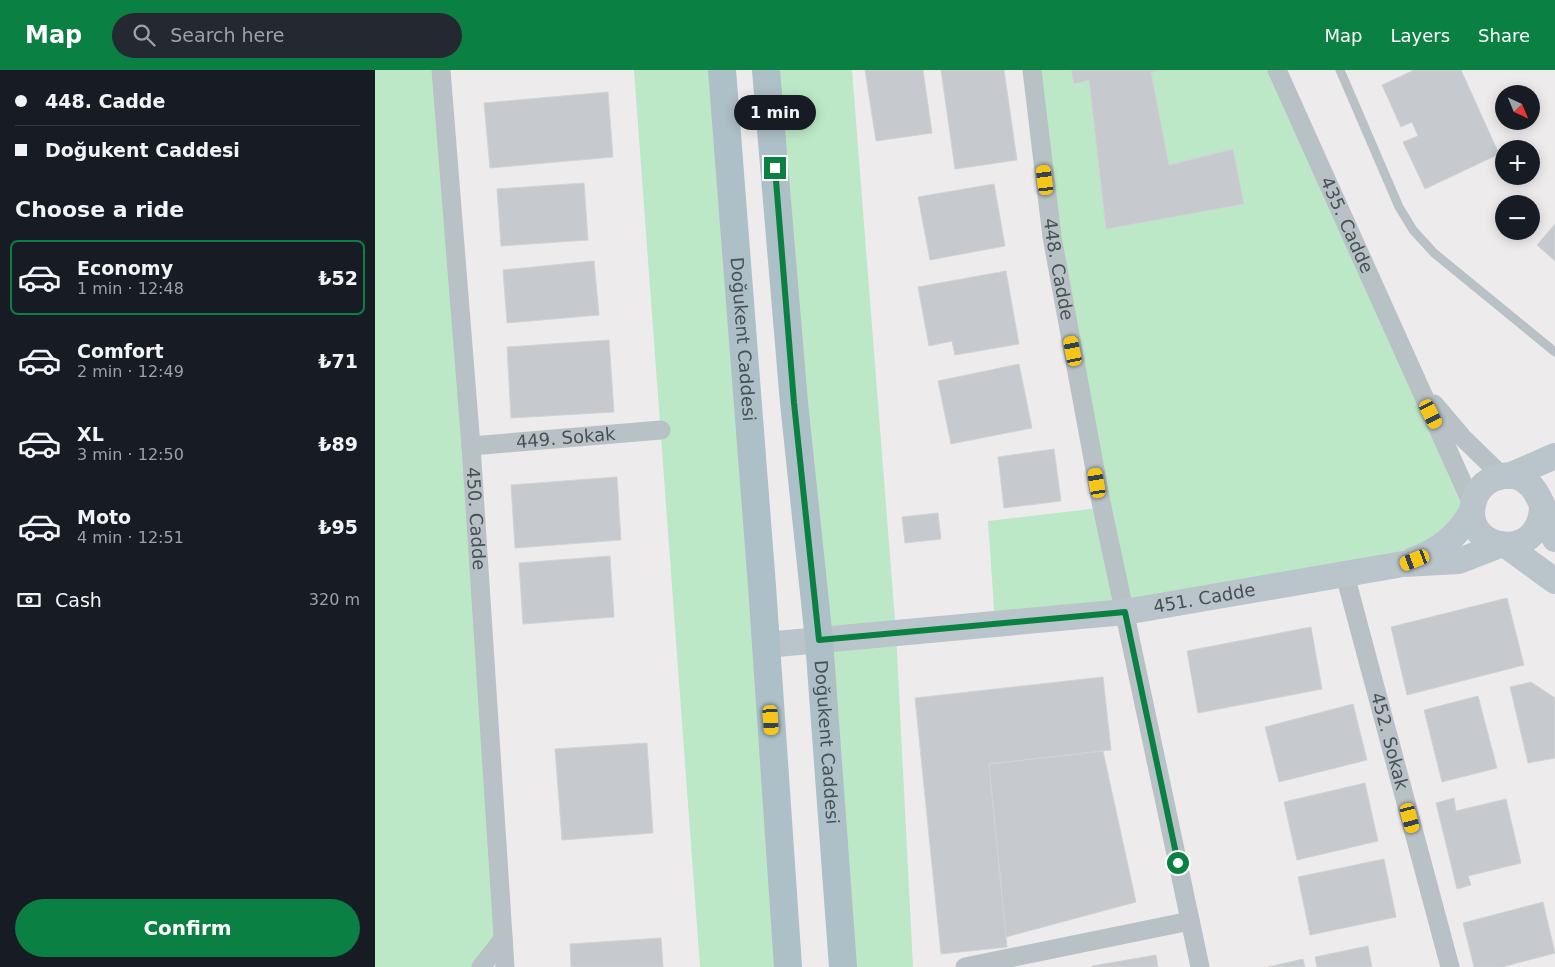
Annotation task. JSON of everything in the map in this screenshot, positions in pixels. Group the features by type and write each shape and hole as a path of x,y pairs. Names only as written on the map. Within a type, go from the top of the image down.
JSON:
{"main road":[{"name":"Doğukent Caddesi","path":"722,70 789,967"},
{"name":"Doğukent Caddesi","path":"766,70 794,403 819,640 843,967"}],"street":[{"name":"450. Cadde","path":"441,70 471,446 505,967"},
{"name":"448. Cadde","path":"1032,70 1052,237 1101,502 1200,967"},
{"name":"435. Cadde","path":"1277,70 1415,382"},
{"path":"1415,382 1462,437 1505,476 1525,480 1546,496 1555,539"},
{"path":"1415,382 1447,447 1472,509 1477,529 1483,536 1503,545 1555,581"},
{"name":"449. Sokak","path":"471,446 661,430"},
{"path":"1403,564 1426,555 1443,545 1457,533 1472,509 1475,496 1482,486 1491,479 1505,476 1555,456"},
{"path":"1403,564 1459,561 1503,545 1523,542 1530,537 1540,523 1546,496"},
{"name":"451. Cadde","path":"766,644 1125,612 1403,564"},
{"name":"452. Sokak","path":"1345,575 1450,967"},
{"path":"965,967 1190,921"},
{"path":"481,967 503,939"}],"lane":[{"path":"1340,70 1399,207 1413,230 1434,253 1555,352"}],"green space":[{"path":"375,70 441,70 503,939 481,967 375,967"},
{"path":"634,70 722,70 788,967 700,967"},
{"path":"767,70 852,70 896,633 913,967 843,967"},
{"path":"1032,70 1277,70 1473,506 1443,545 995,623 988,521 1099,508"}],"building":[{"path":"865,70 923,70 932,133 876,141"},
{"path":"941,70 1004,70 1017,160 955,169"},
{"path":"1071,70 1161,70 1151,72 1169,165 1233,149 1244,204 1106,229 1089,80 1074,84"},
{"path":"1414,70 1461,70 1495,145 1495,156 1425,189 1403,142 1418,136 1412,122 1401,127 1382,85"},
{"path":"608,92 613,157 490,168 484,103"},
{"path":"584,183 588,240 501,246 497,189"},
{"path":"994,184 1005,246 930,260 918,197"},
{"path":"1555,224 1555,261 1537,245"},
{"path":"594,261 599,315 507,323 503,270"},
{"path":"1006,271 1019,344 955,355 952,341 929,346 918,287"},
{"path":"609,340 614,412 511,418 507,347"},
{"path":"1019,364 1032,428 951,444 938,381"},
{"path":"1054,449 1061,501 1004,508 998,457"},
{"path":"617,477 621,540 515,548 511,485"},
{"path":"938,513 941,539 905,543 902,517"},
{"path":"610,556 614,617 523,624 519,563"},
{"path":"1507,598 1524,665 1407,695 1391,627"},
{"path":"1311,627 1322,689 1198,713 1187,651"},
{"path":"1103,677 1111,750 989,764 1007,947 941,954 915,698"},
{"path":"1531,682 1555,698 1555,758 1528,763 1510,687"},
{"path":"1478,696 1497,768 1442,782 1424,710"},
{"path":"1353,704 1367,760 1279,782 1265,727"},
{"path":"647,743 653,833 562,840 555,749"},
{"path":"1103,751 1136,902 1006,937 989,764"},
{"path":"1365,783 1378,841 1297,860 1284,802"},
{"path":"1454,798 1456,811 1506,799 1521,863 1468,876 1471,885 1457,889 1436,803"},
{"path":"1384,859 1396,917 1310,935 1298,877"},
{"path":"1543,902 1555,953 1502,967 1474,967 1463,923"},
{"path":"661,938 663,967 571,967 570,944"},
{"path":"1368,946 1372,967 1317,967 1315,957"},
{"path":"1156,955 1158,967 1092,967 1092,966"},
{"path":"1303,959 1305,967 1268,967"}],"route":[{"path":"775,168 794,403 819,640 1125,612 1178,863"}]}
